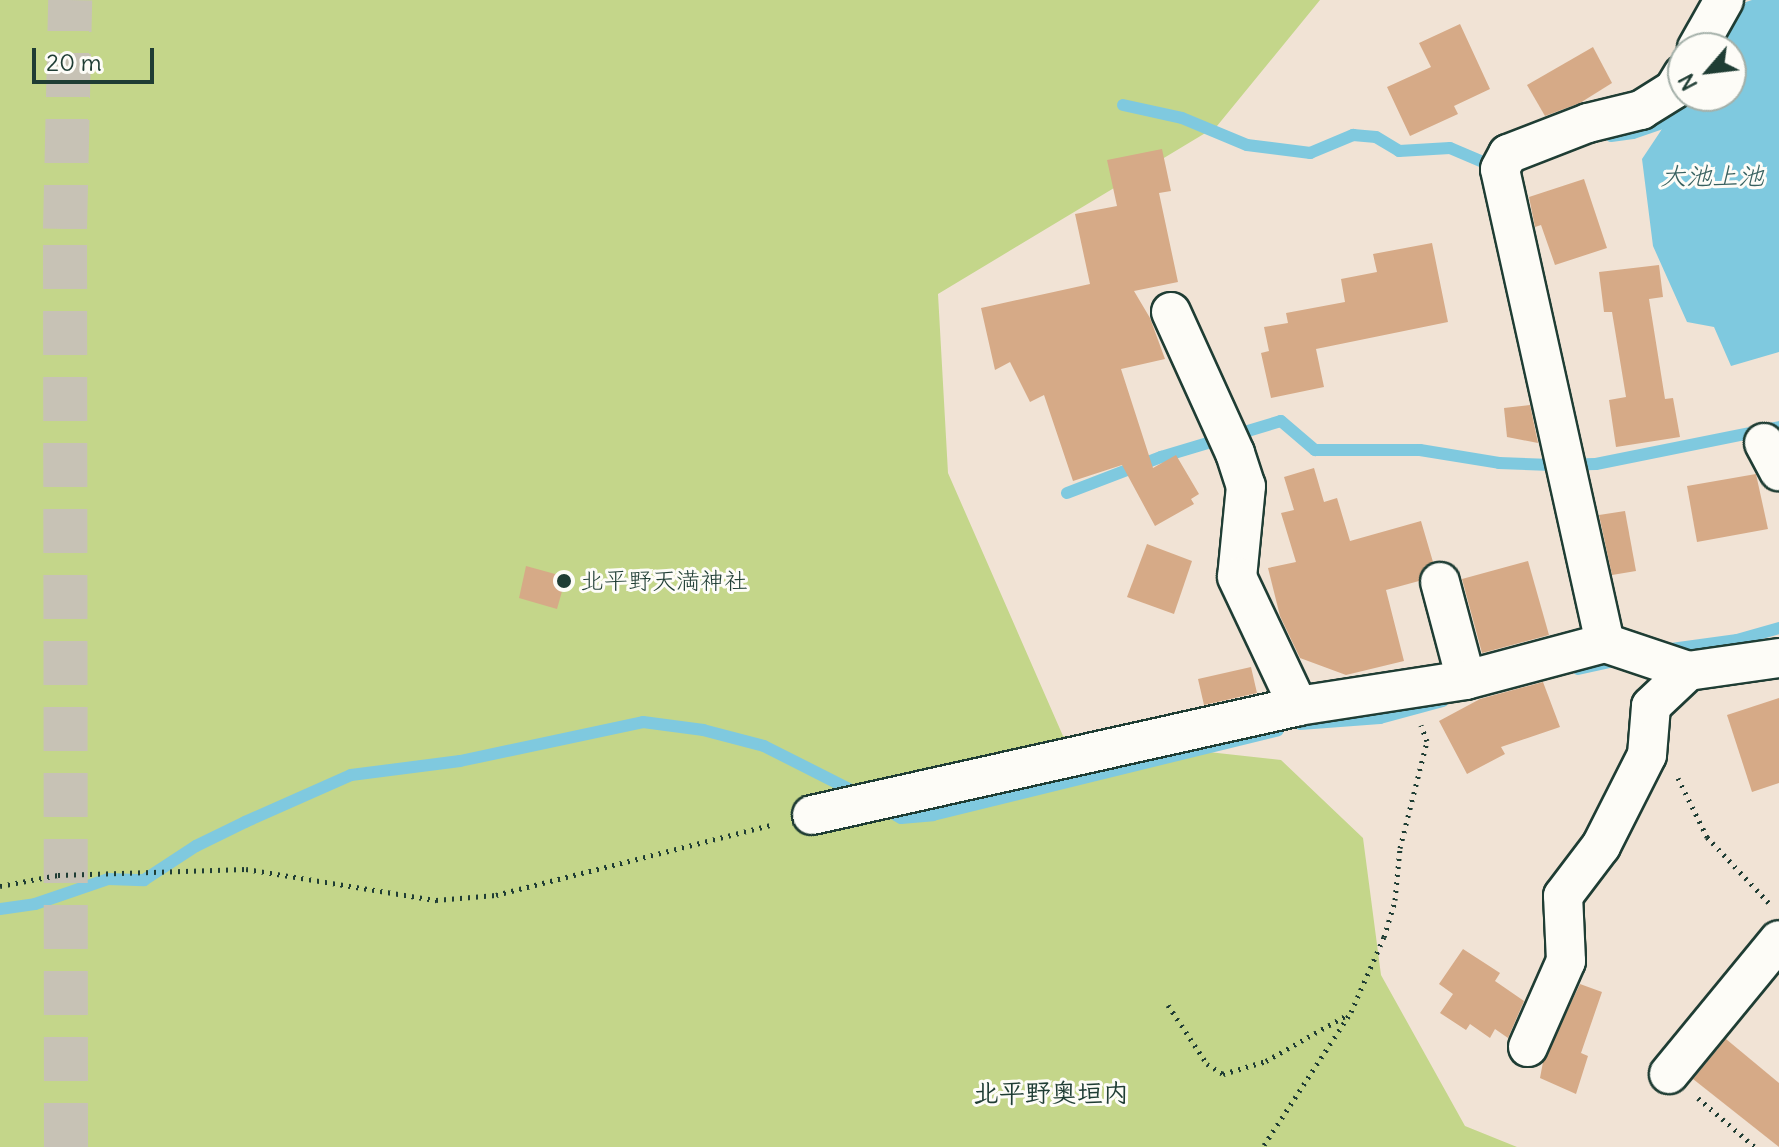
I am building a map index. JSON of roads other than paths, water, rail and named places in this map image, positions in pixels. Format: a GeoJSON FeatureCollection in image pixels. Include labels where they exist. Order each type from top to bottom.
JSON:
{"type":"FeatureCollection","features":[{"type":"Feature","properties":{"kind":"street"},"geometry":{"type":"LineString","coordinates":[[1706,32],[1724,0]]}},
{"type":"Feature","properties":{"kind":"street"},"geometry":{"type":"LineString","coordinates":[[1605,643],[1500,169],[1508,154],[1588,123],[1641,110],[1667,93]]}},
{"type":"Feature","properties":{"kind":"street"},"geometry":{"type":"LineString","coordinates":[[1171,312],[1235,453],[1246,486],[1237,577],[1298,706]]}},
{"type":"Feature","properties":{"kind":"street"},"geometry":{"type":"LineString","coordinates":[[1440,582],[1466,680]]}},
{"type":"Feature","properties":{"kind":"street"},"geometry":{"type":"LineString","coordinates":[[812,815],[1298,706],[1466,680],[1605,643],[1688,671],[1779,658]]}},
{"type":"Feature","properties":{"kind":"street"},"geometry":{"type":"LineString","coordinates":[[1528,1047],[1566,961],[1563,896],[1601,846],[1647,755],[1651,706],[1688,671]]}},
{"type":"Feature","properties":{"kind":"street"},"geometry":{"type":"LineString","coordinates":[[1669,1074],[1779,940]]}},
{"type":"Feature","properties":{"kind":"water","name":"大池上池"},"geometry":{"type":"Polygon","coordinates":[[[1779,0],[1779,352],[1731,366],[1714,327],[1687,322],[1653,246],[1642,159],[1673,112],[1747,112],[1747,32],[1726,32],[1746,2],[1779,0]]]}},
{"type":"Feature","properties":{"kind":"waterway"},"geometry":{"type":"LineString","coordinates":[[1123,105],[1182,118],[1247,145],[1310,153],[1353,135],[1376,137],[1399,151],[1450,148],[1486,163],[1497,163]]}},
{"type":"Feature","properties":{"kind":"waterway"},"geometry":{"type":"LineString","coordinates":[[1611,136],[1633,133],[1667,121]]}},
{"type":"Feature","properties":{"kind":"waterway"},"geometry":{"type":"LineString","coordinates":[[1067,493],[1161,457],[1281,421],[1315,450],[1420,450],[1499,463],[1551,465],[1596,464],[1779,427]]}},
{"type":"Feature","properties":{"kind":"waterway"},"geometry":{"type":"LineString","coordinates":[[1664,650],[1737,640],[1779,628]]}},
{"type":"Feature","properties":{"kind":"waterway"},"geometry":{"type":"LineString","coordinates":[[1578,669],[1619,660]]}},
{"type":"Feature","properties":{"kind":"waterway"},"geometry":{"type":"LineString","coordinates":[[1300,724],[1380,718],[1443,701]]}},
{"type":"Feature","properties":{"kind":"waterway"},"geometry":{"type":"LineString","coordinates":[[0,909],[35,904],[108,879],[144,880],[196,846],[351,775],[460,761],[643,722],[703,730],[764,746],[859,794]]}},
{"type":"Feature","properties":{"kind":"waterway"},"geometry":{"type":"LineString","coordinates":[[882,807],[901,818],[933,815],[1278,730]]}},
{"type":"Feature","properties":{"kind":"tunnel"},"geometry":{"type":"LineString","coordinates":[[66,1147],[65,229],[70,0]]}},
{"type":"Feature","properties":{"kind":"place","name":"北平野天満神社"},"geometry":{"type":"Point","coordinates":[564,581]}},
{"type":"Feature","properties":{"kind":"district","name":"北平野奥垣内"},"geometry":{"type":"Point","coordinates":[1051,1093]}}]}
